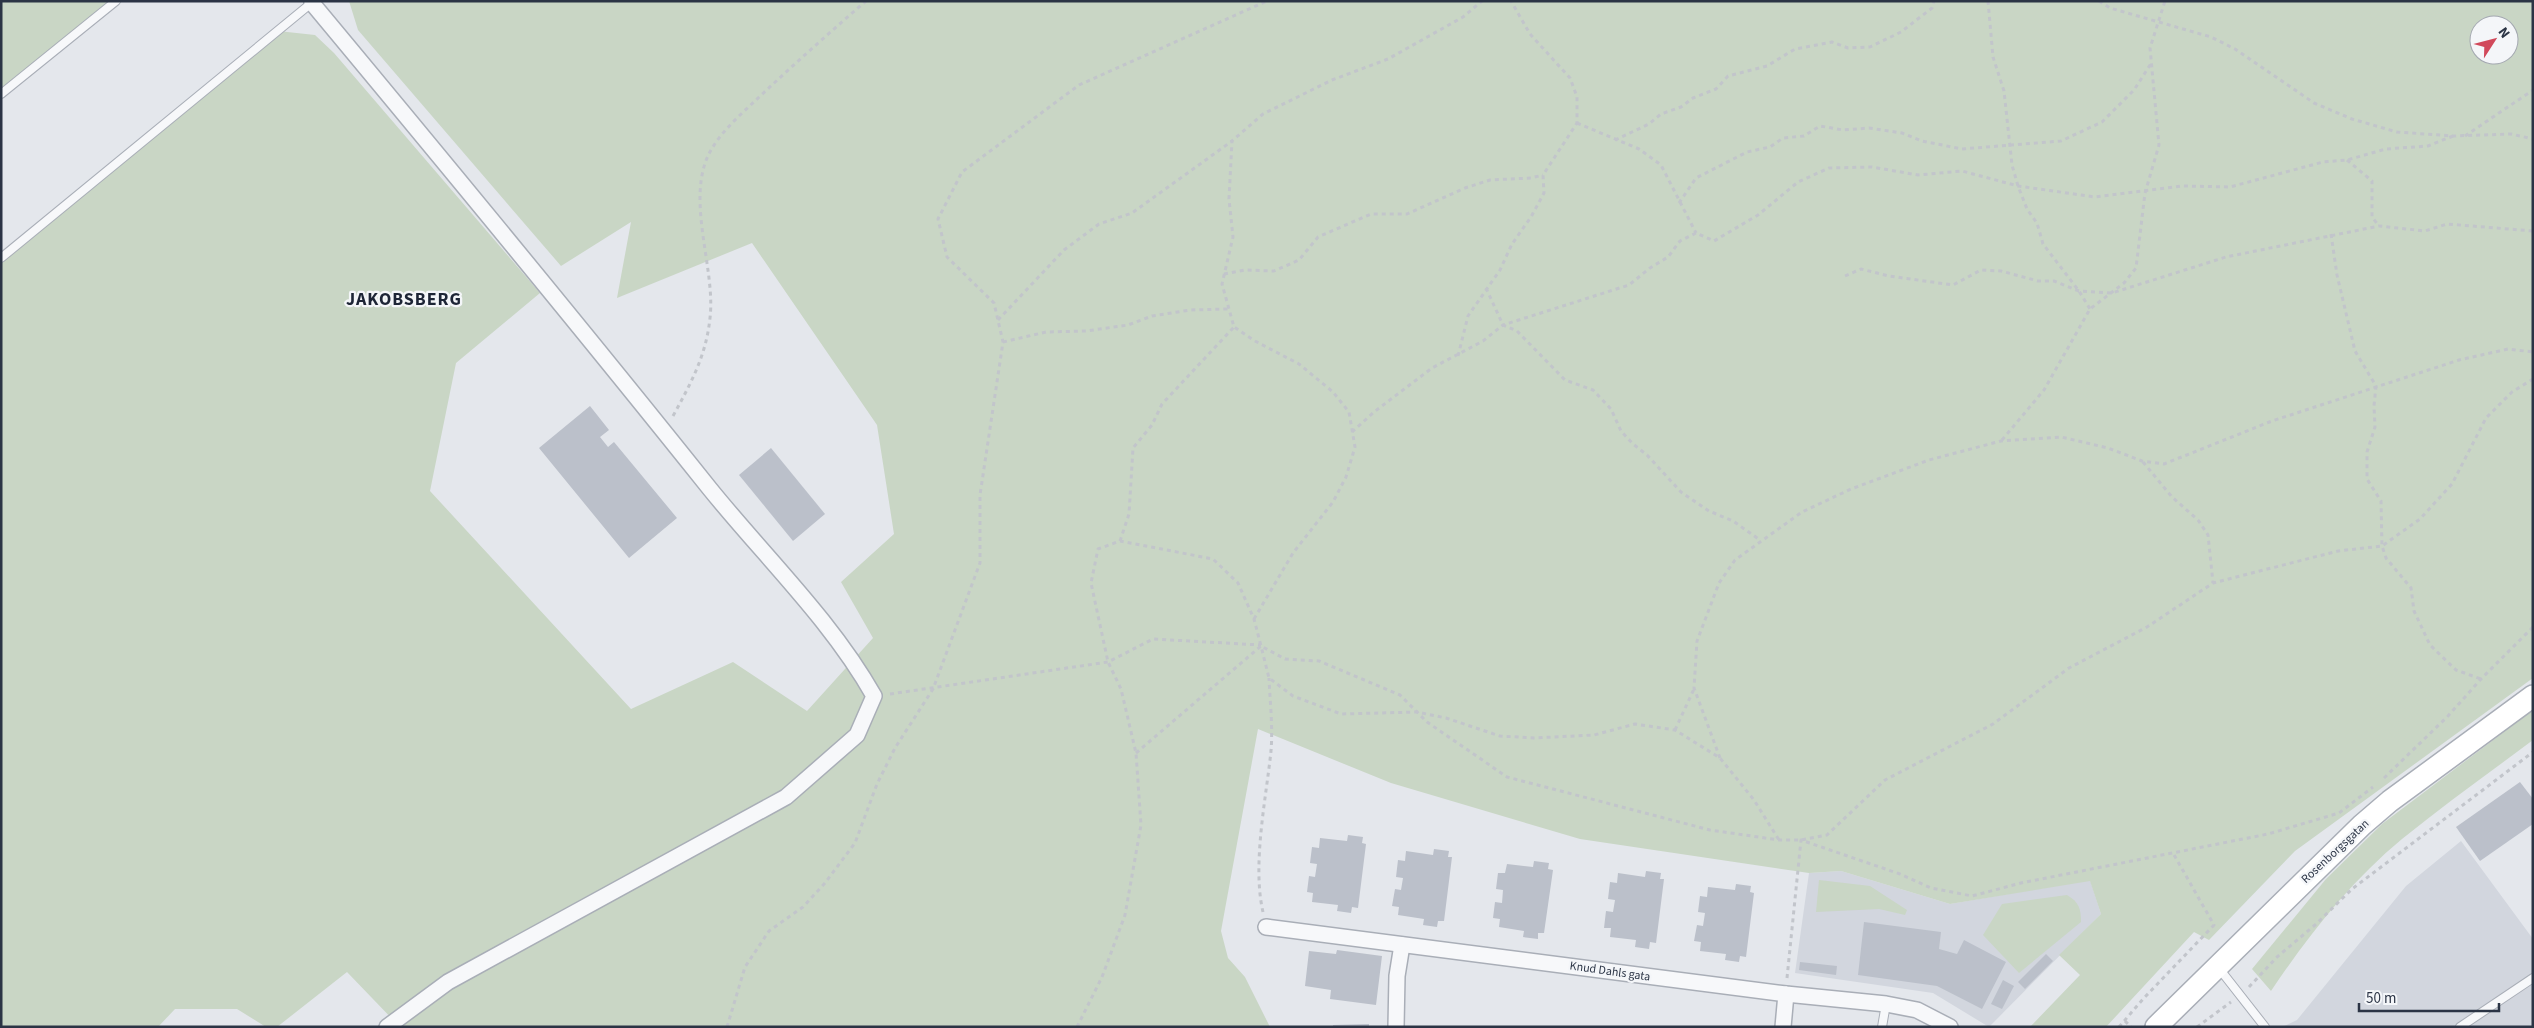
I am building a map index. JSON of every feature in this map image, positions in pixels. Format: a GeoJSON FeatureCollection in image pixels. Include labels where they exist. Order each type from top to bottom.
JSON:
{"type":"FeatureCollection","features":[{"type":"Feature","properties":{"kind":"street"},"geometry":{"type":"LineString","coordinates":[[313,2],[853,659],[874,696],[858,735],[786,797],[448,982],[387,1027]]}},
{"type":"Feature","properties":{"kind":"street","name":"Rosenborgsgatan"},"geometry":{"type":"LineString","coordinates":[[2156,1027],[2217,965],[2383,807],[2533,696]]}},
{"type":"Feature","properties":{"kind":"street","name":"Knud Dahls gata"},"geometry":{"type":"LineString","coordinates":[[1266,928],[1786,994],[1886,1004],[1917,1010],[1950,1027]]}},
{"type":"Feature","properties":{"kind":"street"},"geometry":{"type":"LineString","coordinates":[[1396,1027],[1397,976],[1402,945]]}},
{"type":"Feature","properties":{"kind":"street"},"geometry":{"type":"LineString","coordinates":[[1783,1027],[1786,994]]}},
{"type":"Feature","properties":{"kind":"lane"},"geometry":{"type":"LineString","coordinates":[[1,94],[116,1]]}},
{"type":"Feature","properties":{"kind":"lane"},"geometry":{"type":"LineString","coordinates":[[1,258],[313,2]]}},
{"type":"Feature","properties":{"kind":"lane"},"geometry":{"type":"LineString","coordinates":[[2217,965],[2242,994],[2265,1027]]}},
{"type":"Feature","properties":{"kind":"lane"},"geometry":{"type":"LineString","coordinates":[[2460,1027],[2533,978]]}},
{"type":"Feature","properties":{"kind":"lane"},"geometry":{"type":"LineString","coordinates":[[1882,1027],[1886,1004]]}},
{"type":"Feature","properties":{"kind":"path"},"geometry":{"type":"LineString","coordinates":[[665,432],[701,364],[710,318],[710,285],[703,239],[700,186],[710,151],[730,125],[866,1]]}},
{"type":"Feature","properties":{"kind":"path"},"geometry":{"type":"LineString","coordinates":[[726,1027],[745,967],[769,931],[803,907],[825,883],[855,843],[877,784],[895,748],[933,689],[980,563],[980,495],[1003,342],[994,303],[947,257],[938,219],[962,172],[1079,85],[1267,1]]}},
{"type":"Feature","properties":{"kind":"path"},"geometry":{"type":"LineString","coordinates":[[998,320],[1064,250],[1098,224],[1132,212],[1232,141],[1263,114],[1332,80],[1388,59],[1463,18],[1482,1]]}},
{"type":"Feature","properties":{"kind":"path"},"geometry":{"type":"LineString","coordinates":[[1458,356],[1468,316],[1500,270],[1512,244],[1531,216],[1544,192],[1543,175],[1577,123],[1577,97],[1570,78],[1530,34],[1511,1]]}},
{"type":"Feature","properties":{"kind":"path"},"geometry":{"type":"LineString","coordinates":[[1615,140],[1648,124],[1661,114],[1716,89],[1728,76],[1767,66],[1795,49],[1832,42],[1848,48],[1870,47],[1901,32],[1932,8],[1934,1]]}},
{"type":"Feature","properties":{"kind":"path"},"geometry":{"type":"LineString","coordinates":[[1988,1],[1993,57],[2004,91],[2010,146],[2018,186],[2026,209],[2037,223],[2043,244],[2079,291],[2090,309]]}},
{"type":"Feature","properties":{"kind":"path"},"geometry":{"type":"LineString","coordinates":[[2099,1],[2110,8],[2211,37],[2235,49],[2314,103],[2352,119],[2397,132],[2453,136],[2511,134],[2533,139]]}},
{"type":"Feature","properties":{"kind":"path"},"geometry":{"type":"LineString","coordinates":[[2001,441],[2044,390],[2090,309],[2124,283],[2136,268],[2145,192],[2159,145],[2150,48],[2165,1]]}},
{"type":"Feature","properties":{"kind":"path"},"geometry":{"type":"LineString","coordinates":[[1679,203],[1696,178],[1747,152],[1770,147],[1783,138],[1804,136],[1820,126],[1843,130],[1869,128],[1962,149],[2060,141],[2102,122],[2134,90],[2152,62]]}},
{"type":"Feature","properties":{"kind":"path"},"geometry":{"type":"LineString","coordinates":[[2466,136],[2533,90]]}},
{"type":"Feature","properties":{"kind":"path"},"geometry":{"type":"LineString","coordinates":[[1577,123],[1615,140],[1639,148],[1661,165],[1679,203],[1696,232],[1714,241],[1758,215],[1798,182],[1830,168],[1872,167],[1918,175],[1962,171],[2018,186],[2095,197],[2182,186],[2230,187],[2323,162],[2347,160],[2386,148],[2428,146],[2453,136]]}},
{"type":"Feature","properties":{"kind":"path"},"geometry":{"type":"LineString","coordinates":[[1232,141],[1229,199],[1233,237],[1222,284],[1234,327],[1255,342],[1298,364],[1333,392],[1349,412],[1355,447],[1346,477],[1333,502],[1293,553],[1254,619]]}},
{"type":"Feature","properties":{"kind":"path"},"geometry":{"type":"LineString","coordinates":[[2347,160],[2372,181],[2372,217],[2379,226]]}},
{"type":"Feature","properties":{"kind":"path"},"geometry":{"type":"LineString","coordinates":[[1224,274],[1245,270],[1274,270],[1298,260],[1318,237],[1371,214],[1407,214],[1465,188],[1490,180],[1531,178],[1543,175]]}},
{"type":"Feature","properties":{"kind":"path"},"geometry":{"type":"LineString","coordinates":[[1845,276],[1861,269],[1889,276],[1953,285],[1981,270],[2001,271],[2038,281],[2054,281],[2079,291],[2112,293],[2226,256],[2379,226],[2425,231],[2448,224],[2533,231]]}},
{"type":"Feature","properties":{"kind":"path"},"geometry":{"type":"LineString","coordinates":[[1352,432],[1374,412],[1432,368],[1458,356],[1483,341],[1503,325],[1630,285],[1650,268],[1668,257],[1680,241],[1696,232]]}},
{"type":"Feature","properties":{"kind":"path"},"geometry":{"type":"LineString","coordinates":[[2331,234],[2337,275],[2355,351],[2376,386],[2374,406],[2375,427],[2367,452],[2366,479],[2381,501],[2382,546],[2386,558],[2411,588],[2414,611],[2430,644],[2456,670],[2481,679]]}},
{"type":"Feature","properties":{"kind":"path"},"geometry":{"type":"LineString","coordinates":[[1486,288],[1503,325],[1517,331],[1565,380],[1593,390],[1611,409],[1622,431],[1633,444],[1647,455],[1681,492],[1709,511],[1734,521],[1760,540]]}},
{"type":"Feature","properties":{"kind":"path"},"geometry":{"type":"LineString","coordinates":[[1003,342],[1046,332],[1086,331],[1128,325],[1152,316],[1190,310],[1228,309]]}},
{"type":"Feature","properties":{"kind":"path"},"geometry":{"type":"LineString","coordinates":[[1120,541],[1128,514],[1133,448],[1152,425],[1162,404],[1234,327]]}},
{"type":"Feature","properties":{"kind":"path"},"geometry":{"type":"LineString","coordinates":[[1675,730],[1694,688],[1697,641],[1719,583],[1735,560],[1760,540],[1802,512],[1851,489],[1929,460],[2001,441],[2061,437],[2108,448],[2142,461],[2164,464],[2272,421],[2459,360],[2508,349],[2533,352]]}},
{"type":"Feature","properties":{"kind":"path"},"geometry":{"type":"LineString","coordinates":[[874,696],[933,689],[1108,662],[1153,639],[1261,646],[1285,659],[1319,661],[1364,678],[1400,695],[1427,722],[1507,778],[1710,830],[1779,840],[1801,840],[1827,835],[1885,780],[1993,724],[2068,668],[2147,627],[2213,583],[2338,551],[2382,546],[2420,518],[2452,484],[2486,418],[2512,392],[2533,379]]}},
{"type":"Feature","properties":{"kind":"path"},"geometry":{"type":"LineString","coordinates":[[2142,461],[2172,497],[2198,520],[2208,535],[2213,583]]}},
{"type":"Feature","properties":{"kind":"path"},"geometry":{"type":"LineString","coordinates":[[1077,1027],[1102,977],[1125,915],[1141,825],[1136,753],[1121,688],[1108,662],[1091,583],[1098,549],[1120,541],[1213,559],[1238,583],[1254,619],[1269,678],[1271,748],[1261,834],[1260,901],[1266,928]]}},
{"type":"Feature","properties":{"kind":"path"},"geometry":{"type":"LineString","coordinates":[[1801,840],[1900,874],[1931,888],[1972,896],[2021,883],[2268,834],[2339,813],[2394,771],[2533,627]]}},
{"type":"Feature","properties":{"kind":"path"},"geometry":{"type":"LineString","coordinates":[[1136,753],[1261,646]]}},
{"type":"Feature","properties":{"kind":"path"},"geometry":{"type":"LineString","coordinates":[[1269,678],[1293,696],[1341,714],[1417,712],[1446,718],[1500,736],[1594,735],[1635,724],[1675,730],[1720,758]]}},
{"type":"Feature","properties":{"kind":"path"},"geometry":{"type":"LineString","coordinates":[[1694,688],[1720,758],[1754,800],[1779,840]]}},
{"type":"Feature","properties":{"kind":"path"},"geometry":{"type":"LineString","coordinates":[[2197,1027],[2242,994],[2276,957],[2316,925],[2352,889],[2533,752]]}},
{"type":"Feature","properties":{"kind":"path"},"geometry":{"type":"LineString","coordinates":[[1786,994],[1801,840]]}},
{"type":"Feature","properties":{"kind":"path"},"geometry":{"type":"LineString","coordinates":[[2119,1027],[2143,998],[2214,925],[2173,853]]}},
{"type":"Feature","properties":{"kind":"path"},"geometry":{"type":"LineString","coordinates":[[2125,1021],[2131,1027]]}},
{"type":"Feature","properties":{"kind":"shaded area"},"geometry":{"type":"Polygon","coordinates":[[[2461,841],[2533,939],[2533,1027],[2282,1027],[2297,1020],[2406,886],[2461,841]]]}},
{"type":"Feature","properties":{"kind":"shaded area"},"geometry":{"type":"Polygon","coordinates":[[[1841,871],[1950,904],[2090,880],[2101,914],[1989,1027],[1933,993],[1795,973],[1809,873],[1841,871]]]}},
{"type":"Feature","properties":{"kind":"green space"},"geometry":{"type":"Polygon","coordinates":[[[1,1],[116,1],[1,94],[1,1]]]}},
{"type":"Feature","properties":{"kind":"green space"},"geometry":{"type":"Polygon","coordinates":[[[349,1],[2533,1],[2533,678],[2295,851],[2209,940],[2194,932],[2106,1027],[2030,1027],[2080,975],[2059,955],[2101,914],[2090,881],[1950,904],[1841,871],[1809,873],[1580,839],[1391,783],[1258,729],[1221,931],[1228,958],[1245,977],[1270,1027],[396,1027],[398,1025],[347,972],[277,1027],[266,1027],[237,1009],[175,1009],[158,1027],[1,1027],[1,258],[278,31],[315,35],[334,53],[540,293],[456,363],[430,491],[631,709],[733,662],[807,711],[873,638],[841,582],[894,534],[877,425],[752,243],[617,298],[631,222],[561,266],[358,30],[349,1]]]}},
{"type":"Feature","properties":{"kind":"green space"},"geometry":{"type":"Polygon","coordinates":[[[2533,710],[2533,740],[2402,839],[2365,873],[2347,891],[2315,930],[2271,991],[2252,969],[2326,879],[2382,824],[2533,710]]]}},
{"type":"Feature","properties":{"kind":"green space"},"geometry":{"type":"Polygon","coordinates":[[[1819,880],[1870,886],[1907,910],[1905,915],[1879,909],[1816,912],[1819,880]]]}},
{"type":"Feature","properties":{"kind":"green space"},"geometry":{"type":"Polygon","coordinates":[[[2067,895],[2078,906],[2081,922],[2019,973],[1983,935],[2002,904],[2067,895]]]}},
{"type":"Feature","properties":{"kind":"building"},"geometry":{"type":"Polygon","coordinates":[[[590,406],[609,430],[600,437],[608,447],[614,442],[677,518],[629,558],[539,448],[590,406]]]}},
{"type":"Feature","properties":{"kind":"building"},"geometry":{"type":"Polygon","coordinates":[[[771,448],[825,514],[793,541],[739,475],[771,448]]]}},
{"type":"Feature","properties":{"kind":"building"},"geometry":{"type":"Polygon","coordinates":[[[2520,782],[2533,799],[2533,824],[2480,861],[2456,827],[2520,782]]]}},
{"type":"Feature","properties":{"kind":"building"},"geometry":{"type":"Polygon","coordinates":[[[1348,835],[1363,837],[1362,843],[1366,844],[1358,908],[1352,907],[1351,913],[1337,911],[1338,905],[1312,902],[1313,893],[1307,892],[1309,876],[1315,877],[1317,864],[1310,863],[1312,847],[1319,848],[1320,838],[1347,841],[1348,835]]]}},
{"type":"Feature","properties":{"kind":"building"},"geometry":{"type":"Polygon","coordinates":[[[1434,849],[1449,851],[1448,857],[1452,857],[1444,921],[1438,921],[1437,927],[1423,925],[1424,919],[1398,915],[1399,907],[1392,906],[1395,889],[1401,890],[1403,878],[1396,877],[1398,860],[1405,861],[1406,851],[1433,855],[1434,849]]]}},
{"type":"Feature","properties":{"kind":"building"},"geometry":{"type":"Polygon","coordinates":[[[1534,861],[1549,863],[1548,869],[1553,870],[1544,933],[1538,933],[1538,939],[1523,937],[1524,931],[1499,927],[1500,919],[1493,918],[1495,902],[1502,903],[1503,890],[1496,889],[1498,873],[1505,873],[1507,864],[1533,867],[1534,861]]]}},
{"type":"Feature","properties":{"kind":"building"},"geometry":{"type":"Polygon","coordinates":[[[1646,871],[1661,873],[1660,879],[1664,879],[1656,943],[1650,942],[1649,949],[1635,947],[1636,940],[1610,937],[1611,928],[1604,928],[1606,911],[1613,912],[1615,900],[1608,899],[1610,882],[1617,883],[1618,873],[1645,877],[1646,871]]]}},
{"type":"Feature","properties":{"kind":"building"},"geometry":{"type":"Polygon","coordinates":[[[1736,884],[1751,886],[1750,892],[1754,893],[1746,957],[1740,956],[1739,962],[1725,960],[1726,954],[1700,951],[1701,942],[1694,941],[1697,925],[1703,926],[1705,913],[1698,912],[1700,896],[1707,897],[1708,887],[1735,890],[1736,884]]]}},
{"type":"Feature","properties":{"kind":"building"},"geometry":{"type":"Polygon","coordinates":[[[1864,922],[1941,932],[1939,949],[1957,954],[1964,940],[2006,962],[1982,1009],[1937,986],[1858,975],[1864,922]]]}},
{"type":"Feature","properties":{"kind":"building"},"geometry":{"type":"Polygon","coordinates":[[[1337,950],[1382,956],[1376,1005],[1330,999],[1331,990],[1305,986],[1309,951],[1336,954],[1337,950]]]}},
{"type":"Feature","properties":{"kind":"building"},"geometry":{"type":"Polygon","coordinates":[[[2046,954],[2053,961],[2025,989],[2018,982],[2046,954]]]}},
{"type":"Feature","properties":{"kind":"building"},"geometry":{"type":"Polygon","coordinates":[[[1800,962],[1837,966],[1836,975],[1799,970],[1800,962]]]}},
{"type":"Feature","properties":{"kind":"building"},"geometry":{"type":"Polygon","coordinates":[[[2003,980],[2014,986],[2002,1009],[1991,1004],[2003,980]]]}},
{"type":"Feature","properties":{"kind":"building"},"geometry":{"type":"Polygon","coordinates":[[[1369,1024],[1369,1027],[1333,1027],[1333,1025],[1369,1024]]]}},
{"type":"Feature","properties":{"kind":"district","name":"JAKOBSBERG"},"geometry":{"type":"Point","coordinates":[404,299]}}]}
